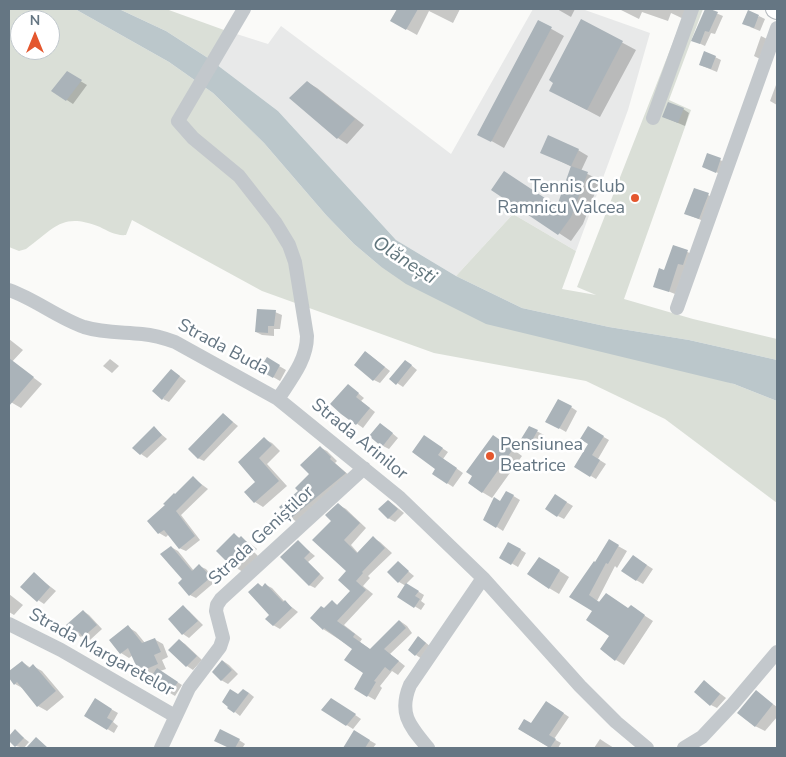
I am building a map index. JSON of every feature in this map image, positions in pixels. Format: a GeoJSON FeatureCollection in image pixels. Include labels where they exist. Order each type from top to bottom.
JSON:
{"type":"FeatureCollection","features":[{"type":"Feature","properties":{"kind":"street"},"geometry":{"type":"LineString","coordinates":[[244,9],[178,121],[193,138],[239,176],[275,222],[289,245],[295,262],[307,344],[303,359],[278,398]]}},
{"type":"Feature","properties":{"kind":"street"},"geometry":{"type":"LineString","coordinates":[[652,118],[692,9]]}},
{"type":"Feature","properties":{"kind":"street"},"geometry":{"type":"LineString","coordinates":[[677,308],[777,28]]}},
{"type":"Feature","properties":{"kind":"street","name":"Strada Buda"},"geometry":{"type":"LineString","coordinates":[[9,290],[21,294],[86,328],[108,332],[160,336],[175,342],[278,398]]}},
{"type":"Feature","properties":{"kind":"street","name":"Strada Arinilor"},"geometry":{"type":"LineString","coordinates":[[278,398],[400,498],[483,578],[580,686],[616,722],[647,748]]}},
{"type":"Feature","properties":{"kind":"street","name":"Strada Geniștilor"},"geometry":{"type":"LineString","coordinates":[[161,748],[189,688],[220,647],[224,638],[216,612],[217,605],[221,599],[364,468]]}},
{"type":"Feature","properties":{"kind":"street"},"geometry":{"type":"LineString","coordinates":[[428,748],[408,723],[405,711],[405,698],[410,685],[483,578]]}},
{"type":"Feature","properties":{"kind":"street","name":"Strada Margaretelor"},"geometry":{"type":"LineString","coordinates":[[9,624],[61,650],[175,716]]}},
{"type":"Feature","properties":{"kind":"street"},"geometry":{"type":"LineString","coordinates":[[684,748],[702,737],[777,652]]}},
{"type":"Feature","properties":{"kind":"shaded area"},"geometry":{"type":"Polygon","coordinates":[[[9,9],[75,9],[169,62],[213,93],[264,143],[326,215],[354,244],[380,266],[734,384],[777,401],[777,503],[665,419],[586,381],[434,353],[262,291],[132,220],[126,235],[115,234],[100,227],[77,221],[60,224],[26,249],[19,251],[9,247],[9,9]]]}},
{"type":"Feature","properties":{"kind":"shaded area"},"geometry":{"type":"Polygon","coordinates":[[[119,9],[166,9],[224,30],[208,58],[166,31],[119,9]]]}},
{"type":"Feature","properties":{"kind":"shaded area"},"geometry":{"type":"Polygon","coordinates":[[[533,9],[585,9],[650,33],[628,110],[576,251],[513,214],[456,276],[396,240],[278,111],[208,58],[224,30],[268,44],[281,26],[451,154],[533,9]]]}},
{"type":"Feature","properties":{"kind":"shaded area"},"geometry":{"type":"Polygon","coordinates":[[[686,9],[703,9],[669,100],[691,110],[624,299],[693,319],[777,339],[777,360],[689,340],[609,327],[522,308],[456,276],[513,214],[576,251],[562,289],[596,295],[577,287],[686,9]]]}},
{"type":"Feature","properties":{"kind":"water","name":"Olănești"},"geometry":{"type":"Polygon","coordinates":[[[75,9],[119,9],[166,31],[208,58],[278,111],[396,240],[456,276],[522,308],[609,327],[689,340],[777,360],[777,401],[734,384],[486,324],[406,284],[380,266],[354,244],[326,215],[264,143],[213,93],[169,62],[75,9]]]}},
{"type":"Feature","properties":{"kind":"building"},"geometry":{"type":"Polygon","coordinates":[[[397,9],[418,9],[406,30],[390,21],[397,9]]]}},
{"type":"Feature","properties":{"kind":"building"},"geometry":{"type":"Polygon","coordinates":[[[705,9],[718,12],[709,32],[705,31],[700,44],[691,41],[705,9]]]}},
{"type":"Feature","properties":{"kind":"building"},"geometry":{"type":"Polygon","coordinates":[[[748,10],[759,15],[754,28],[742,24],[748,10]]]}},
{"type":"Feature","properties":{"kind":"building"},"geometry":{"type":"Polygon","coordinates":[[[581,19],[623,41],[587,110],[549,91],[553,83],[549,80],[581,19]]]}},
{"type":"Feature","properties":{"kind":"building"},"geometry":{"type":"Polygon","coordinates":[[[538,20],[552,27],[491,142],[477,135],[538,20]]]}},
{"type":"Feature","properties":{"kind":"building"},"geometry":{"type":"Polygon","coordinates":[[[704,51],[716,56],[711,69],[699,65],[704,51]]]}},
{"type":"Feature","properties":{"kind":"building"},"geometry":{"type":"Polygon","coordinates":[[[67,71],[82,80],[66,101],[51,91],[67,71]]]}},
{"type":"Feature","properties":{"kind":"building"},"geometry":{"type":"Polygon","coordinates":[[[307,81],[355,119],[337,139],[289,98],[307,81]]]}},
{"type":"Feature","properties":{"kind":"building"},"geometry":{"type":"Polygon","coordinates":[[[668,102],[684,108],[678,123],[662,117],[668,102]]]}},
{"type":"Feature","properties":{"kind":"building"},"geometry":{"type":"Polygon","coordinates":[[[548,135],[579,149],[571,166],[540,153],[548,135]]]}},
{"type":"Feature","properties":{"kind":"building"},"geometry":{"type":"Polygon","coordinates":[[[707,153],[721,158],[716,173],[702,167],[707,153]]]}},
{"type":"Feature","properties":{"kind":"building"},"geometry":{"type":"Polygon","coordinates":[[[571,166],[588,172],[571,217],[558,235],[491,190],[504,171],[557,206],[571,166]]]}},
{"type":"Feature","properties":{"kind":"building"},"geometry":{"type":"Polygon","coordinates":[[[694,188],[709,193],[699,219],[684,214],[694,188]]]}},
{"type":"Feature","properties":{"kind":"building"},"geometry":{"type":"Polygon","coordinates":[[[673,245],[688,250],[683,265],[678,264],[669,292],[653,287],[659,268],[664,270],[673,245]]]}},
{"type":"Feature","properties":{"kind":"building"},"geometry":{"type":"Polygon","coordinates":[[[257,309],[276,310],[274,326],[268,326],[268,333],[255,332],[257,309]]]}},
{"type":"Feature","properties":{"kind":"building"},"geometry":{"type":"Polygon","coordinates":[[[365,351],[385,367],[373,381],[354,365],[365,351]]]}},
{"type":"Feature","properties":{"kind":"building"},"geometry":{"type":"Polygon","coordinates":[[[267,357],[280,365],[273,378],[259,370],[267,357]]]}},
{"type":"Feature","properties":{"kind":"building"},"geometry":{"type":"Polygon","coordinates":[[[9,358],[34,377],[9,406],[9,358]]]}},
{"type":"Feature","properties":{"kind":"building"},"geometry":{"type":"Polygon","coordinates":[[[405,360],[412,365],[396,385],[389,379],[405,360]]]}},
{"type":"Feature","properties":{"kind":"building"},"geometry":{"type":"Polygon","coordinates":[[[171,369],[180,376],[162,400],[152,391],[171,369]]]}},
{"type":"Feature","properties":{"kind":"building"},"geometry":{"type":"Polygon","coordinates":[[[348,384],[359,393],[356,397],[370,408],[356,425],[330,404],[348,384]]]}},
{"type":"Feature","properties":{"kind":"building"},"geometry":{"type":"Polygon","coordinates":[[[558,399],[572,406],[559,429],[545,422],[558,399]]]}},
{"type":"Feature","properties":{"kind":"building"},"geometry":{"type":"Polygon","coordinates":[[[223,413],[233,422],[198,459],[188,449],[223,413]]]}},
{"type":"Feature","properties":{"kind":"building"},"geometry":{"type":"Polygon","coordinates":[[[380,423],[393,433],[382,447],[369,436],[380,423]]]}},
{"type":"Feature","properties":{"kind":"building"},"geometry":{"type":"Polygon","coordinates":[[[154,426],[162,435],[140,455],[132,448],[154,426]]]}},
{"type":"Feature","properties":{"kind":"building"},"geometry":{"type":"Polygon","coordinates":[[[529,426],[538,430],[530,444],[521,439],[529,426]]]}},
{"type":"Feature","properties":{"kind":"building"},"geometry":{"type":"Polygon","coordinates":[[[588,426],[604,436],[592,455],[600,460],[590,477],[574,467],[588,444],[580,439],[588,426]]]}},
{"type":"Feature","properties":{"kind":"building"},"geometry":{"type":"Polygon","coordinates":[[[424,435],[443,448],[438,455],[457,468],[447,484],[432,474],[435,469],[412,452],[424,435]]]}},
{"type":"Feature","properties":{"kind":"building"},"geometry":{"type":"Polygon","coordinates":[[[493,435],[513,449],[482,493],[468,483],[472,476],[466,472],[493,435]]]}},
{"type":"Feature","properties":{"kind":"building"},"geometry":{"type":"Polygon","coordinates":[[[264,437],[272,445],[259,458],[279,481],[254,503],[244,492],[255,482],[238,462],[264,437]]]}},
{"type":"Feature","properties":{"kind":"building"},"geometry":{"type":"Polygon","coordinates":[[[320,446],[331,457],[330,459],[346,473],[290,519],[279,507],[298,491],[295,488],[309,474],[300,465],[320,446]]]}},
{"type":"Feature","properties":{"kind":"building"},"geometry":{"type":"Polygon","coordinates":[[[193,476],[202,485],[176,511],[195,536],[179,549],[164,530],[158,534],[147,521],[193,476]]]}},
{"type":"Feature","properties":{"kind":"building"},"geometry":{"type":"Polygon","coordinates":[[[506,491],[514,495],[496,528],[483,520],[494,497],[500,501],[506,491]]]}},
{"type":"Feature","properties":{"kind":"building"},"geometry":{"type":"Polygon","coordinates":[[[555,494],[567,502],[557,517],[545,509],[555,494]]]}},
{"type":"Feature","properties":{"kind":"building"},"geometry":{"type":"Polygon","coordinates":[[[388,500],[398,509],[388,519],[378,509],[388,500]]]}},
{"type":"Feature","properties":{"kind":"building"},"geometry":{"type":"Polygon","coordinates":[[[338,503],[360,523],[344,540],[357,553],[373,536],[385,548],[356,581],[366,590],[337,621],[355,634],[353,637],[370,649],[399,620],[406,628],[384,649],[399,661],[390,671],[385,667],[374,681],[376,682],[367,697],[354,689],[363,673],[344,660],[352,649],[324,628],[323,630],[310,618],[321,606],[324,608],[332,600],[337,605],[350,591],[338,580],[346,571],[312,540],[331,521],[325,515],[338,503]]]}},
{"type":"Feature","properties":{"kind":"building"},"geometry":{"type":"Polygon","coordinates":[[[234,533],[239,538],[241,536],[248,543],[245,546],[249,550],[232,567],[216,551],[234,533]]]}},
{"type":"Feature","properties":{"kind":"building"},"geometry":{"type":"Polygon","coordinates":[[[609,539],[619,545],[608,564],[606,563],[589,595],[599,602],[606,593],[628,608],[631,605],[645,615],[615,661],[600,649],[609,636],[586,620],[592,611],[569,597],[595,562],[609,539]]]}},
{"type":"Feature","properties":{"kind":"building"},"geometry":{"type":"Polygon","coordinates":[[[298,540],[310,552],[304,558],[320,574],[309,586],[280,557],[298,540]]]}},
{"type":"Feature","properties":{"kind":"building"},"geometry":{"type":"Polygon","coordinates":[[[508,542],[521,549],[511,565],[499,558],[508,542]]]}},
{"type":"Feature","properties":{"kind":"building"},"geometry":{"type":"Polygon","coordinates":[[[171,546],[192,571],[199,564],[211,577],[189,596],[178,583],[182,579],[160,554],[171,546]]]}},
{"type":"Feature","properties":{"kind":"building"},"geometry":{"type":"Polygon","coordinates":[[[633,555],[647,565],[636,581],[621,571],[633,555]]]}},
{"type":"Feature","properties":{"kind":"building"},"geometry":{"type":"Polygon","coordinates":[[[539,557],[560,570],[549,589],[527,574],[539,557]]]}},
{"type":"Feature","properties":{"kind":"building"},"geometry":{"type":"Polygon","coordinates":[[[398,561],[409,571],[398,583],[387,572],[398,561]]]}},
{"type":"Feature","properties":{"kind":"building"},"geometry":{"type":"Polygon","coordinates":[[[34,572],[50,587],[37,602],[20,587],[34,572]]]}},
{"type":"Feature","properties":{"kind":"building"},"geometry":{"type":"Polygon","coordinates":[[[258,583],[262,587],[265,583],[283,602],[285,600],[292,608],[273,626],[265,619],[269,615],[248,592],[258,583]]]}},
{"type":"Feature","properties":{"kind":"building"},"geometry":{"type":"Polygon","coordinates":[[[406,583],[419,591],[415,596],[420,599],[414,608],[397,597],[406,583]]]}},
{"type":"Feature","properties":{"kind":"building"},"geometry":{"type":"Polygon","coordinates":[[[183,605],[198,621],[182,635],[168,619],[183,605]]]}},
{"type":"Feature","properties":{"kind":"building"},"geometry":{"type":"Polygon","coordinates":[[[83,610],[97,625],[83,637],[78,631],[74,634],[66,625],[83,610]]]}},
{"type":"Feature","properties":{"kind":"building"},"geometry":{"type":"Polygon","coordinates":[[[128,625],[142,643],[155,638],[161,652],[154,655],[158,664],[139,672],[128,648],[120,654],[109,640],[128,625]]]}},
{"type":"Feature","properties":{"kind":"building"},"geometry":{"type":"Polygon","coordinates":[[[418,636],[426,643],[415,656],[408,650],[418,636]]]}},
{"type":"Feature","properties":{"kind":"building"},"geometry":{"type":"Polygon","coordinates":[[[179,639],[197,656],[186,667],[168,650],[179,639]]]}},
{"type":"Feature","properties":{"kind":"building"},"geometry":{"type":"Polygon","coordinates":[[[222,660],[232,670],[221,681],[212,672],[222,660]]]}},
{"type":"Feature","properties":{"kind":"building"},"geometry":{"type":"Polygon","coordinates":[[[22,661],[29,668],[33,664],[56,691],[37,707],[17,682],[14,685],[9,678],[9,671],[22,661]]]}},
{"type":"Feature","properties":{"kind":"building"},"geometry":{"type":"Polygon","coordinates":[[[157,668],[178,682],[169,694],[148,681],[157,668]]]}},
{"type":"Feature","properties":{"kind":"building"},"geometry":{"type":"Polygon","coordinates":[[[704,680],[720,694],[710,706],[694,692],[704,680]]]}},
{"type":"Feature","properties":{"kind":"building"},"geometry":{"type":"Polygon","coordinates":[[[230,689],[238,694],[243,689],[249,693],[234,713],[222,702],[230,689]]]}},
{"type":"Feature","properties":{"kind":"building"},"geometry":{"type":"Polygon","coordinates":[[[756,690],[773,704],[755,727],[737,713],[756,690]]]}},
{"type":"Feature","properties":{"kind":"building"},"geometry":{"type":"Polygon","coordinates":[[[95,698],[112,709],[107,718],[113,721],[107,730],[84,716],[95,698]]]}},
{"type":"Feature","properties":{"kind":"building"},"geometry":{"type":"Polygon","coordinates":[[[331,698],[356,714],[346,726],[321,710],[331,698]]]}},
{"type":"Feature","properties":{"kind":"building"},"geometry":{"type":"Polygon","coordinates":[[[546,701],[564,713],[549,735],[556,739],[550,748],[518,729],[524,719],[531,723],[546,701]]]}},
{"type":"Feature","properties":{"kind":"building"},"geometry":{"type":"Polygon","coordinates":[[[15,729],[24,738],[15,747],[9,741],[9,736],[15,729]]]}},
{"type":"Feature","properties":{"kind":"building"},"geometry":{"type":"Polygon","coordinates":[[[220,729],[240,739],[235,748],[229,748],[214,741],[220,729]]]}},
{"type":"Feature","properties":{"kind":"building"},"geometry":{"type":"Polygon","coordinates":[[[354,730],[370,740],[365,748],[343,748],[354,730]]]}},
{"type":"Feature","properties":{"kind":"building"},"geometry":{"type":"Polygon","coordinates":[[[36,737],[48,748],[26,748],[36,737]]]}},
{"type":"Feature","properties":{"kind":"place","name":"Tennis Club Ramnicu Valcea"},"geometry":{"type":"Point","coordinates":[635,198]}},
{"type":"Feature","properties":{"kind":"place","name":"Pensiunea Beatrice"},"geometry":{"type":"Point","coordinates":[490,456]}}]}
